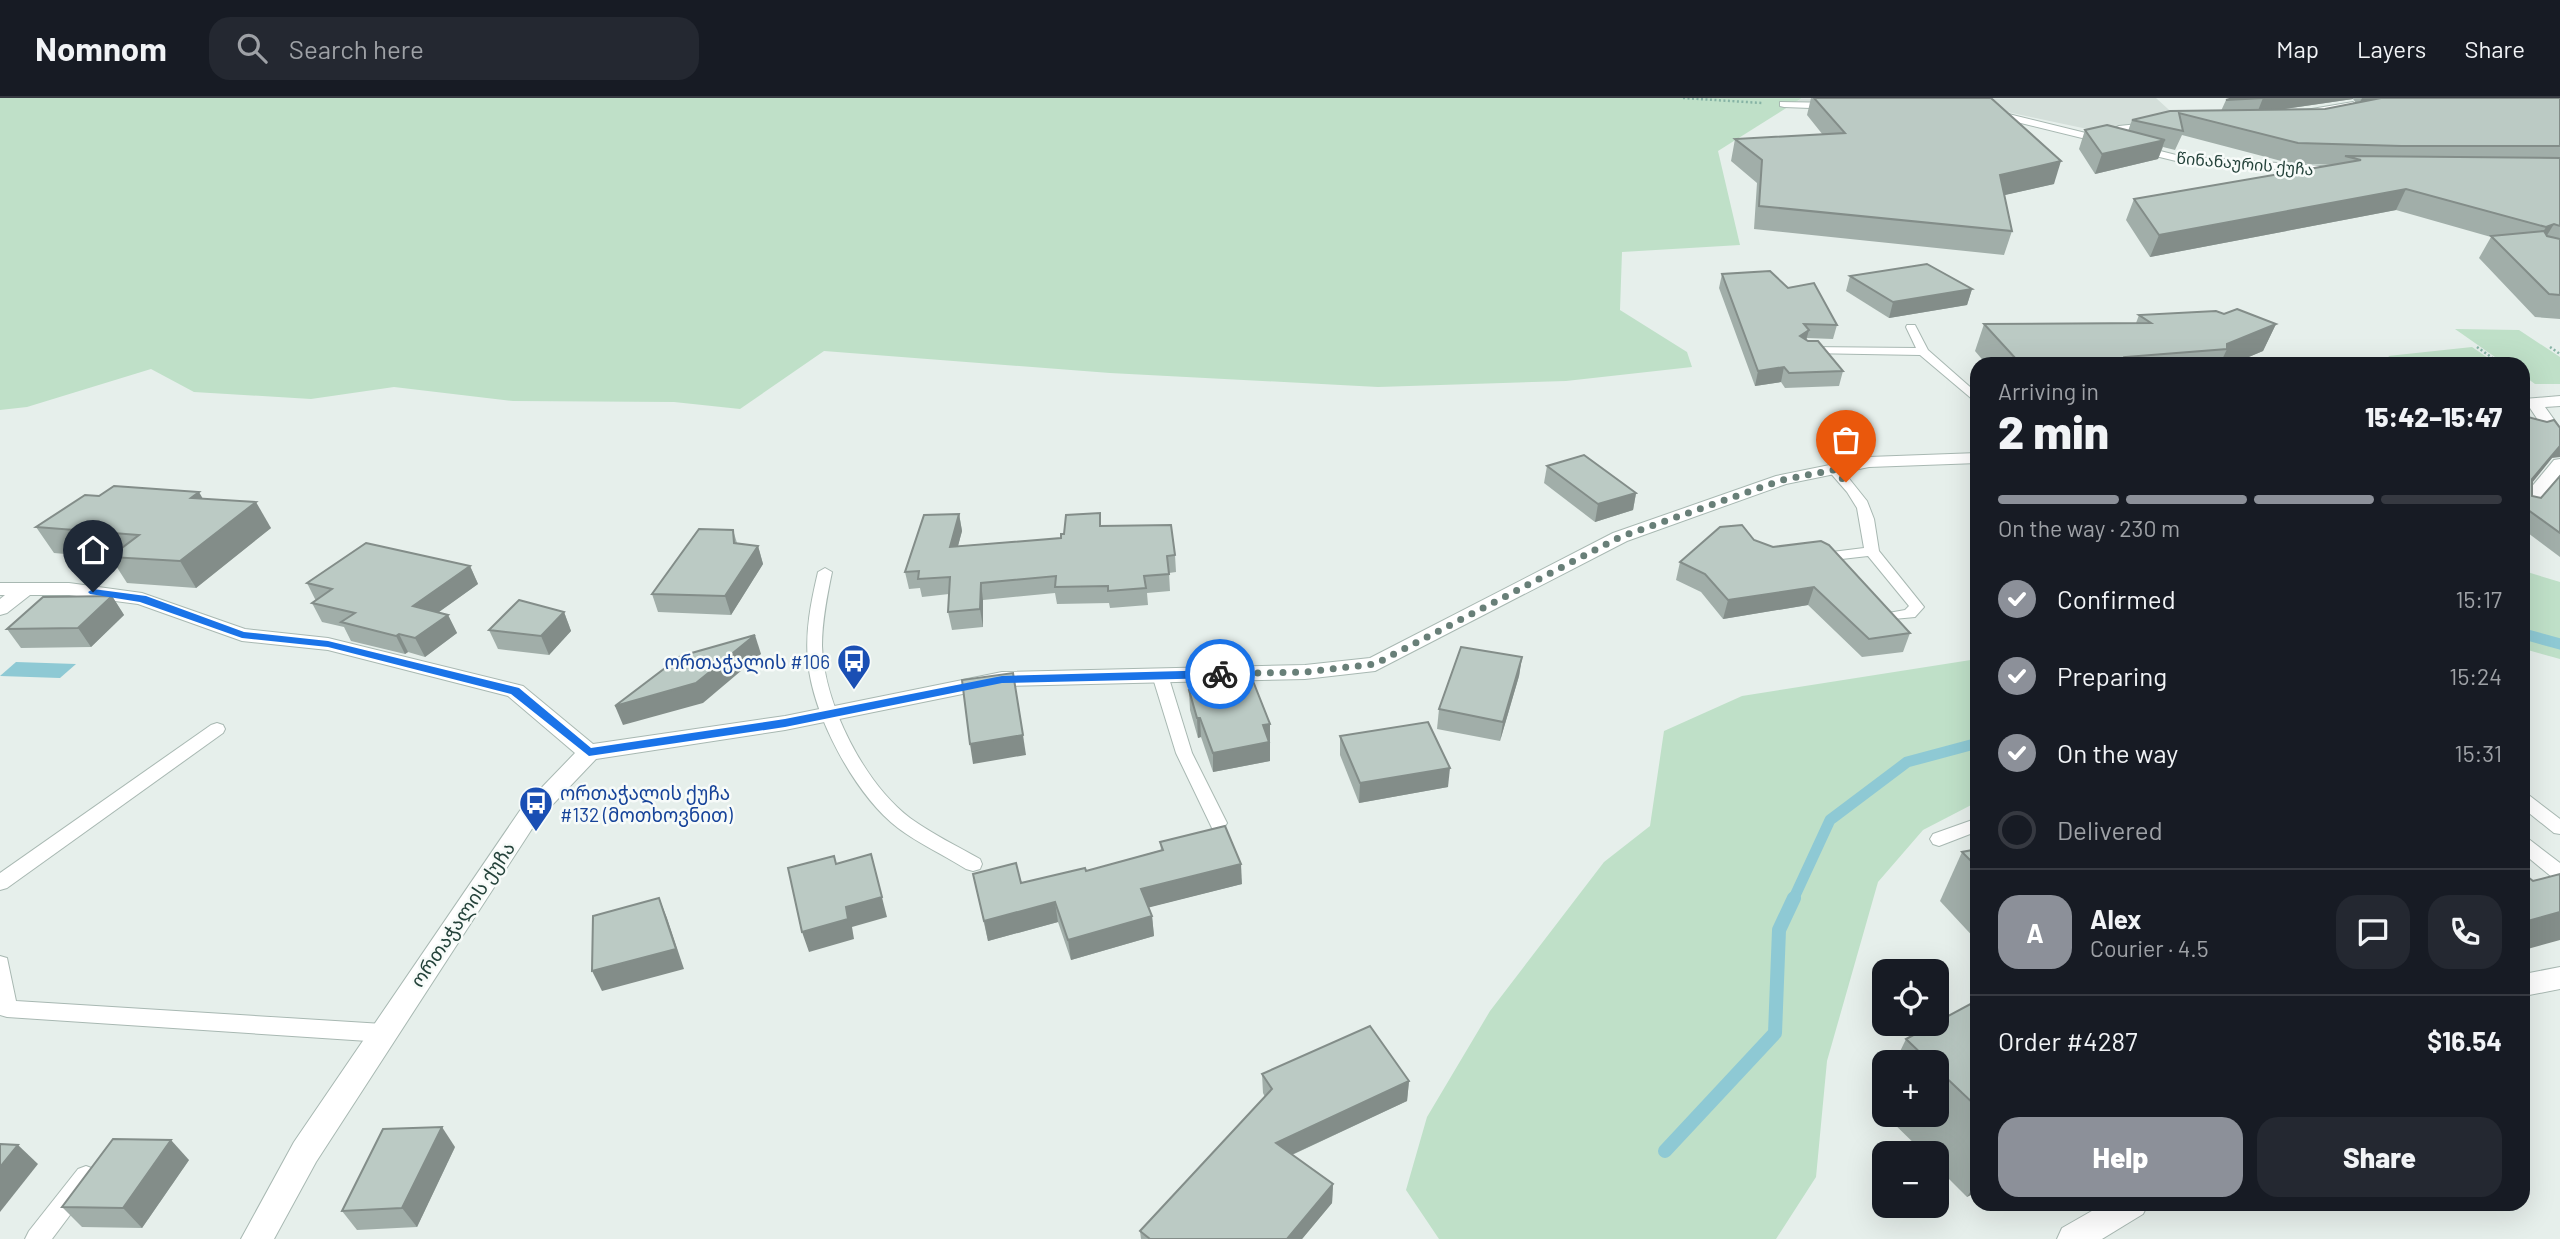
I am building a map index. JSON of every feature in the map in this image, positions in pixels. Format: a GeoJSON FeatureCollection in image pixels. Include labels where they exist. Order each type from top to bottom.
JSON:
{"type":"FeatureCollection","features":[{"type":"Feature","properties":{"kind":"street"},"geometry":{"type":"LineString","coordinates":[[1784,104],[1848,106]]}},
{"type":"Feature","properties":{"kind":"street","name":"წინანაურის ქუჩა"},"geometry":{"type":"LineString","coordinates":[[1972,108],[2180,159],[2347,170]]}},
{"type":"Feature","properties":{"kind":"street"},"geometry":{"type":"LineString","coordinates":[[2303,117],[2330,119],[2366,112]]}},
{"type":"Feature","properties":{"kind":"street"},"geometry":{"type":"LineString","coordinates":[[2100,139],[2119,129],[2170,125]]}},
{"type":"Feature","properties":{"kind":"street"},"geometry":{"type":"LineString","coordinates":[[2530,403],[2560,401]]}},
{"type":"Feature","properties":{"kind":"street"},"geometry":{"type":"LineString","coordinates":[[2530,404],[2560,440]]}},
{"type":"Feature","properties":{"kind":"street"},"geometry":{"type":"LineString","coordinates":[[0,589],[69,589],[142,599],[242,635],[328,644],[515,691],[589,752],[828,714],[1002,679],[1305,672],[1375,664],[1620,537],[1782,480],[1869,462],[1970,458]]}},
{"type":"Feature","properties":{"kind":"street"},"geometry":{"type":"LineString","coordinates":[[2530,500],[2560,464]]}},
{"type":"Feature","properties":{"kind":"street"},"geometry":{"type":"LineString","coordinates":[[0,609],[25,589]]}},
{"type":"Feature","properties":{"kind":"street","name":"ორთაჭალის ქუჩა"},"geometry":{"type":"LineString","coordinates":[[257,1239],[305,1152],[529,815],[589,752]]}},
{"type":"Feature","properties":{"kind":"street"},"geometry":{"type":"LineString","coordinates":[[2530,984],[2560,978]]}},
{"type":"Feature","properties":{"kind":"street"},"geometry":{"type":"LineString","coordinates":[[2073,1239],[2120,1211]]}},
{"type":"Feature","properties":{"kind":"lane"},"geometry":{"type":"LineString","coordinates":[[2293,112],[2303,117],[2353,104]]}},
{"type":"Feature","properties":{"kind":"lane"},"geometry":{"type":"LineString","coordinates":[[1911,327],[1923,352],[1970,394]]}},
{"type":"Feature","properties":{"kind":"lane"},"geometry":{"type":"LineString","coordinates":[[1805,350],[1923,352]]}},
{"type":"Feature","properties":{"kind":"lane"},"geometry":{"type":"LineString","coordinates":[[1833,470],[1846,482],[1866,514],[1872,551],[1917,607],[1910,614],[1888,617]]}},
{"type":"Feature","properties":{"kind":"lane"},"geometry":{"type":"LineString","coordinates":[[1824,557],[1872,551]]}},
{"type":"Feature","properties":{"kind":"lane"},"geometry":{"type":"LineString","coordinates":[[825,572],[816,608],[814,644],[817,681],[828,714],[863,781],[903,822],[973,864]]}},
{"type":"Feature","properties":{"kind":"lane"},"geometry":{"type":"LineString","coordinates":[[1160,676],[1184,753],[1218,823]]}},
{"type":"Feature","properties":{"kind":"lane"},"geometry":{"type":"LineString","coordinates":[[0,883],[217,729]]}},
{"type":"Feature","properties":{"kind":"lane"},"geometry":{"type":"LineString","coordinates":[[2530,805],[2560,828]]}},
{"type":"Feature","properties":{"kind":"lane"},"geometry":{"type":"LineString","coordinates":[[1940,839],[1970,827]]}},
{"type":"Feature","properties":{"kind":"lane"},"geometry":{"type":"LineString","coordinates":[[2530,850],[2560,873]]}},
{"type":"Feature","properties":{"kind":"lane"},"geometry":{"type":"LineString","coordinates":[[0,964],[3,1009],[383,1033]]}},
{"type":"Feature","properties":{"kind":"lane"},"geometry":{"type":"LineString","coordinates":[[37,1239],[86,1176]]}},
{"type":"Feature","properties":{"kind":"path"},"geometry":{"type":"LineString","coordinates":[[1683,98],[1784,104]]}},
{"type":"Feature","properties":{"kind":"path"},"geometry":{"type":"LineString","coordinates":[[2477,347],[2491,357]]}},
{"type":"Feature","properties":{"kind":"path"},"geometry":{"type":"LineString","coordinates":[[2550,347],[2560,354]]}},
{"type":"Feature","properties":{"kind":"shaded area"},"geometry":{"type":"Polygon","coordinates":[[[1802,98],[2156,98],[2179,119],[2092,130],[1970,104],[1796,102],[1802,98]]]}},
{"type":"Feature","properties":{"kind":"green space"},"geometry":{"type":"Polygon","coordinates":[[[0,98],[1802,98],[1718,151],[1740,245],[1622,252],[1620,310],[1687,352],[1692,367],[1566,381],[1378,387],[1110,373],[824,351],[740,409],[674,402],[513,401],[394,387],[311,399],[194,392],[151,369],[27,407],[0,410],[0,98]]]}},
{"type":"Feature","properties":{"kind":"green space"},"geometry":{"type":"Polygon","coordinates":[[[2455,329],[2519,330],[2560,357],[2560,384],[2535,384],[2530,380],[2530,357],[2495,357],[2455,329]]]}},
{"type":"Feature","properties":{"kind":"green space"},"geometry":{"type":"Polygon","coordinates":[[[2472,347],[2487,357],[2390,357],[2472,347]]]}},
{"type":"Feature","properties":{"kind":"green space"},"geometry":{"type":"Polygon","coordinates":[[[2530,573],[2560,582],[2560,659],[2530,651],[2530,573]]]}},
{"type":"Feature","properties":{"kind":"green space"},"geometry":{"type":"Polygon","coordinates":[[[1970,660],[1970,806],[1923,830],[1878,882],[1827,1061],[1816,1177],[1776,1239],[1439,1239],[1406,1190],[1427,1117],[1490,1011],[1604,862],[1650,826],[1664,731],[1742,696],[1970,660]]]}},
{"type":"Feature","properties":{"kind":"water"},"geometry":{"type":"Polygon","coordinates":[[[16,662],[76,664],[60,678],[0,676],[16,662]]]}},
{"type":"Feature","properties":{"kind":"building"},"geometry":{"type":"Polygon","coordinates":[[[1814,98],[1991,98],[2061,161],[2000,175],[2012,231],[1759,206],[1762,160],[1735,139],[1845,133],[1814,98]]]}},
{"type":"Feature","properties":{"kind":"building"},"geometry":{"type":"Polygon","coordinates":[[[2233,98],[2264,98],[2226,100],[2233,98]]]}},
{"type":"Feature","properties":{"kind":"building"},"geometry":{"type":"Polygon","coordinates":[[[2381,98],[2560,98],[2560,146],[2298,143],[2179,113],[2183,131],[2132,120],[2170,111],[2325,109],[2381,98]]]}},
{"type":"Feature","properties":{"kind":"building"},"geometry":{"type":"Polygon","coordinates":[[[2107,125],[2165,140],[2102,154],[2085,130],[2107,125]]]}},
{"type":"Feature","properties":{"kind":"building"},"geometry":{"type":"Polygon","coordinates":[[[2345,156],[2560,158],[2560,226],[2554,224],[2546,227],[2406,189],[2159,235],[2134,199],[2361,160],[2345,156]]]}},
{"type":"Feature","properties":{"kind":"building"},"geometry":{"type":"Polygon","coordinates":[[[2544,231],[2547,236],[2560,239],[2560,295],[2549,294],[2491,236],[2544,231]]]}},
{"type":"Feature","properties":{"kind":"building"},"geometry":{"type":"Polygon","coordinates":[[[1927,264],[1972,289],[1893,302],[1850,276],[1927,264]]]}},
{"type":"Feature","properties":{"kind":"building"},"geometry":{"type":"Polygon","coordinates":[[[1770,271],[1788,288],[1814,283],[1837,325],[1804,324],[1809,330],[1800,336],[1808,341],[1818,341],[1843,371],[1789,373],[1784,367],[1758,371],[1722,274],[1770,271]]]}},
{"type":"Feature","properties":{"kind":"building"},"geometry":{"type":"Polygon","coordinates":[[[2237,309],[2276,324],[2227,344],[2227,349],[2125,357],[2014,357],[1984,324],[2151,323],[2139,315],[2216,311],[2224,314],[2237,309]]]}},
{"type":"Feature","properties":{"kind":"building"},"geometry":{"type":"Polygon","coordinates":[[[2530,418],[2547,422],[2554,420],[2560,428],[2560,446],[2532,479],[2532,496],[2541,498],[2560,476],[2560,533],[2530,511],[2530,418]]]}},
{"type":"Feature","properties":{"kind":"building"},"geometry":{"type":"Polygon","coordinates":[[[1584,455],[1636,493],[1598,504],[1547,466],[1584,455]]]}},
{"type":"Feature","properties":{"kind":"building"},"geometry":{"type":"Polygon","coordinates":[[[114,486],[199,492],[191,498],[256,502],[180,561],[110,557],[139,535],[36,527],[85,495],[99,496],[114,486]]]}},
{"type":"Feature","properties":{"kind":"building"},"geometry":{"type":"Polygon","coordinates":[[[1100,513],[1100,526],[1171,525],[1175,555],[1167,556],[1169,574],[1144,576],[1146,588],[1108,591],[1108,586],[1055,587],[1056,576],[981,583],[980,609],[948,612],[950,577],[918,579],[919,571],[905,572],[924,515],[959,514],[950,547],[1061,538],[1066,515],[1100,513]]]}},
{"type":"Feature","properties":{"kind":"building"},"geometry":{"type":"Polygon","coordinates":[[[1742,525],[1754,540],[1773,547],[1821,541],[1829,545],[1910,633],[1869,639],[1814,587],[1728,600],[1705,574],[1680,562],[1720,527],[1742,525]]]}},
{"type":"Feature","properties":{"kind":"building"},"geometry":{"type":"Polygon","coordinates":[[[699,529],[733,530],[734,543],[758,546],[725,596],[652,594],[699,529]]]}},
{"type":"Feature","properties":{"kind":"building"},"geometry":{"type":"Polygon","coordinates":[[[366,543],[470,566],[413,606],[448,615],[415,638],[341,622],[355,613],[312,603],[332,589],[307,583],[366,543]]]}},
{"type":"Feature","properties":{"kind":"building"},"geometry":{"type":"Polygon","coordinates":[[[112,596],[78,628],[7,629],[43,597],[112,596]]]}},
{"type":"Feature","properties":{"kind":"building"},"geometry":{"type":"Polygon","coordinates":[[[519,600],[564,612],[541,636],[489,630],[519,600]]]}},
{"type":"Feature","properties":{"kind":"building"},"geometry":{"type":"Polygon","coordinates":[[[755,635],[696,683],[615,706],[681,656],[755,635]]]}},
{"type":"Feature","properties":{"kind":"building"},"geometry":{"type":"Polygon","coordinates":[[[1461,647],[1522,657],[1503,722],[1439,709],[1461,647]]]}},
{"type":"Feature","properties":{"kind":"building"},"geometry":{"type":"Polygon","coordinates":[[[1013,673],[1023,735],[970,744],[962,680],[1013,673]]]}},
{"type":"Feature","properties":{"kind":"building"},"geometry":{"type":"Polygon","coordinates":[[[1253,681],[1270,724],[1263,725],[1269,742],[1213,753],[1200,718],[1197,718],[1189,690],[1253,681]]]}},
{"type":"Feature","properties":{"kind":"building"},"geometry":{"type":"Polygon","coordinates":[[[1428,722],[1450,768],[1360,783],[1340,736],[1428,722]]]}},
{"type":"Feature","properties":{"kind":"building"},"geometry":{"type":"Polygon","coordinates":[[[1225,826],[1241,864],[1141,889],[1152,916],[1068,940],[1055,902],[984,921],[973,874],[1016,863],[1021,883],[1085,868],[1086,871],[1163,850],[1160,842],[1225,826]]]}},
{"type":"Feature","properties":{"kind":"building"},"geometry":{"type":"Polygon","coordinates":[[[1970,850],[1970,860],[1962,852],[1970,850]]]}},
{"type":"Feature","properties":{"kind":"building"},"geometry":{"type":"Polygon","coordinates":[[[871,854],[882,897],[846,907],[848,919],[802,932],[788,868],[834,856],[836,864],[871,854]]]}},
{"type":"Feature","properties":{"kind":"building"},"geometry":{"type":"Polygon","coordinates":[[[2560,874],[2560,912],[2530,920],[2530,879],[2533,881],[2560,874]]]}},
{"type":"Feature","properties":{"kind":"building"},"geometry":{"type":"Polygon","coordinates":[[[659,898],[676,949],[592,971],[593,916],[659,898]]]}},
{"type":"Feature","properties":{"kind":"building"},"geometry":{"type":"Polygon","coordinates":[[[1970,1004],[1970,1100],[1949,1080],[1949,1050],[1917,1050],[1906,1039],[1912,1036],[1949,1036],[1949,1016],[1970,1004]]]}},
{"type":"Feature","properties":{"kind":"building"},"geometry":{"type":"Polygon","coordinates":[[[1370,1026],[1409,1081],[1276,1143],[1333,1184],[1287,1239],[1150,1239],[1140,1231],[1272,1089],[1262,1074],[1370,1026]]]}},
{"type":"Feature","properties":{"kind":"building"},"geometry":{"type":"Polygon","coordinates":[[[442,1127],[402,1208],[342,1211],[383,1129],[442,1127]]]}},
{"type":"Feature","properties":{"kind":"building"},"geometry":{"type":"Polygon","coordinates":[[[113,1139],[171,1140],[123,1208],[62,1207],[113,1139]]]}},
{"type":"Feature","properties":{"kind":"building"},"geometry":{"type":"Polygon","coordinates":[[[0,1144],[18,1145],[0,1167],[0,1144]]]}},
{"type":"Feature","properties":{"kind":"waterway"},"geometry":{"type":"LineString","coordinates":[[2530,636],[2560,644]]}},
{"type":"Feature","properties":{"kind":"waterway"},"geometry":{"type":"LineString","coordinates":[[1793,900],[1830,820],[1907,762],[1970,745]]}},
{"type":"Feature","properties":{"kind":"waterway"},"geometry":{"type":"LineString","coordinates":[[1665,1151],[1775,1033],[1779,930],[1794,898]]}},
{"type":"Feature","properties":{"kind":"way so far"},"geometry":{"type":"LineString","coordinates":[[1220,674],[1305,672],[1375,664],[1620,537],[1782,480],[1833,470],[1846,482]]}},
{"type":"Feature","properties":{"kind":"place","name":"ორთაჭალის #106"},"geometry":{"type":"Point","coordinates":[854,691]}},
{"type":"Feature","properties":{"kind":"place","name":"ორთაჭალის ქუჩა #132 (მოთხოვნით)"},"geometry":{"type":"Point","coordinates":[536,833]}},
{"type":"Feature","properties":{"kind":"route"},"geometry":{"type":"LineString","coordinates":[[93,592],[142,599],[242,635],[328,644],[515,691],[589,752],[785,723],[1002,679],[1220,674]]}}]}
